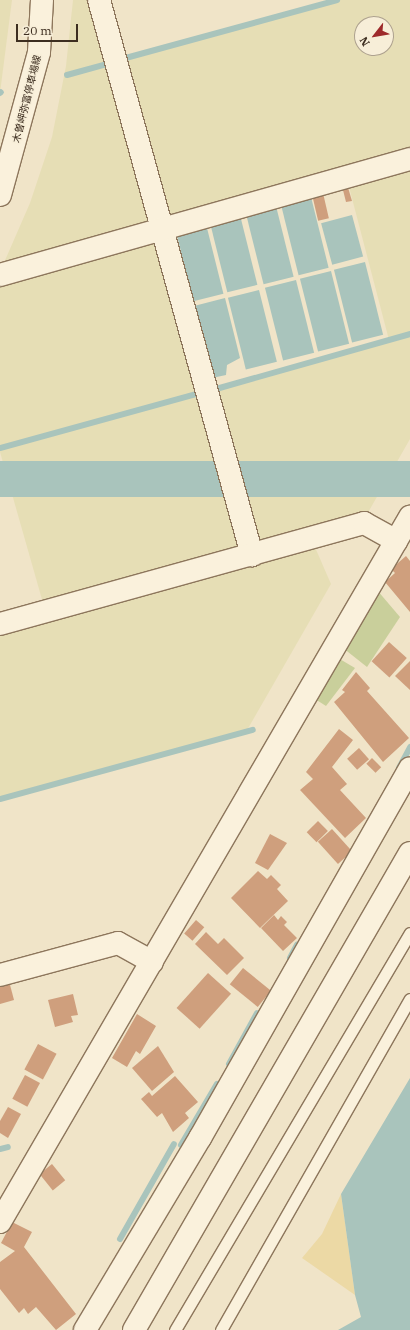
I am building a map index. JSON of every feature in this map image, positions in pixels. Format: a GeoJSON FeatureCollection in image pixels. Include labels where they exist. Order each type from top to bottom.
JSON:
{"type":"FeatureCollection","features":[{"type":"Feature","properties":{"kind":"street","name":"木曽岬弥富停車場線"},"geometry":{"type":"LineString","coordinates":[[0,195],[39,52],[42,0]]}},
{"type":"Feature","properties":{"kind":"street"},"geometry":{"type":"LineString","coordinates":[[99,0],[252,555]]}},
{"type":"Feature","properties":{"kind":"street"},"geometry":{"type":"LineString","coordinates":[[0,275],[410,159]]}},
{"type":"Feature","properties":{"kind":"street"},"geometry":{"type":"LineString","coordinates":[[0,1222],[393,539],[410,517]]}},
{"type":"Feature","properties":{"kind":"street"},"geometry":{"type":"LineString","coordinates":[[0,624],[364,523],[393,539]]}},
{"type":"Feature","properties":{"kind":"street"},"geometry":{"type":"LineString","coordinates":[[85,1330],[200,1138],[410,769]]}},
{"type":"Feature","properties":{"kind":"street"},"geometry":{"type":"LineString","coordinates":[[134,1330],[410,853]]}},
{"type":"Feature","properties":{"kind":"street"},"geometry":{"type":"LineString","coordinates":[[0,975],[118,943],[149,961]]}},
{"type":"Feature","properties":{"kind":"lane"},"geometry":{"type":"LineString","coordinates":[[175,1330],[410,933]]}},
{"type":"Feature","properties":{"kind":"lane"},"geometry":{"type":"LineString","coordinates":[[221,1330],[410,999]]}},
{"type":"Feature","properties":{"kind":"shaded area"},"geometry":{"type":"Polygon","coordinates":[[[0,0],[12,0],[0,93],[0,0]]]}},
{"type":"Feature","properties":{"kind":"shaded area"},"geometry":{"type":"Polygon","coordinates":[[[73,0],[92,0],[150,225],[3,265],[30,203],[52,137],[66,66],[73,0]]]}},
{"type":"Feature","properties":{"kind":"shaded area"},"geometry":{"type":"Polygon","coordinates":[[[337,0],[410,0],[410,153],[173,219],[166,216],[122,59],[337,0]]]}},
{"type":"Feature","properties":{"kind":"shaded area"},"geometry":{"type":"Polygon","coordinates":[[[410,166],[410,439],[366,516],[261,547],[216,389],[389,340],[348,183],[410,166]]]}},
{"type":"Feature","properties":{"kind":"shaded area"},"geometry":{"type":"Polygon","coordinates":[[[152,236],[159,242],[243,544],[237,551],[43,603],[0,452],[0,283],[152,236]]]}},
{"type":"Feature","properties":{"kind":"shaded area"},"geometry":{"type":"Polygon","coordinates":[[[314,545],[331,584],[246,732],[0,799],[0,633],[314,545]]]}},
{"type":"Feature","properties":{"kind":"green space"},"geometry":{"type":"Polygon","coordinates":[[[377,590],[400,617],[367,667],[343,648],[377,590]]]}},
{"type":"Feature","properties":{"kind":"green space"},"geometry":{"type":"Polygon","coordinates":[[[338,658],[355,668],[326,706],[315,699],[338,658]]]}},
{"type":"Feature","properties":{"kind":"sand"},"geometry":{"type":"Polygon","coordinates":[[[341,1194],[355,1295],[302,1258],[322,1234],[341,1194]]]}},
{"type":"Feature","properties":{"kind":"water"},"geometry":{"type":"Polygon","coordinates":[[[311,197],[329,268],[299,275],[281,204],[311,197]]]}},
{"type":"Feature","properties":{"kind":"water"},"geometry":{"type":"Polygon","coordinates":[[[276,206],[294,277],[264,284],[246,213],[276,206]]]}},
{"type":"Feature","properties":{"kind":"water"},"geometry":{"type":"Polygon","coordinates":[[[240,215],[257,285],[227,292],[210,222],[240,215]]]}},
{"type":"Feature","properties":{"kind":"water"},"geometry":{"type":"Polygon","coordinates":[[[352,215],[363,257],[332,265],[321,223],[352,215]]]}},
{"type":"Feature","properties":{"kind":"water"},"geometry":{"type":"Polygon","coordinates":[[[206,224],[223,294],[193,301],[176,231],[206,224]]]}},
{"type":"Feature","properties":{"kind":"water"},"geometry":{"type":"Polygon","coordinates":[[[365,262],[383,335],[352,343],[334,270],[365,262]]]}},
{"type":"Feature","properties":{"kind":"water"},"geometry":{"type":"Polygon","coordinates":[[[331,271],[349,344],[318,352],[300,279],[331,271]]]}},
{"type":"Feature","properties":{"kind":"water"},"geometry":{"type":"Polygon","coordinates":[[[296,280],[314,353],[283,361],[265,288],[296,280]]]}},
{"type":"Feature","properties":{"kind":"water"},"geometry":{"type":"Polygon","coordinates":[[[259,290],[277,362],[246,370],[228,298],[259,290]]]}},
{"type":"Feature","properties":{"kind":"water"},"geometry":{"type":"Polygon","coordinates":[[[225,298],[240,358],[227,365],[226,375],[212,378],[194,306],[225,298]]]}},
{"type":"Feature","properties":{"kind":"water"},"geometry":{"type":"Polygon","coordinates":[[[0,461],[410,461],[410,497],[0,497],[0,461]]]}},
{"type":"Feature","properties":{"kind":"water"},"geometry":{"type":"Polygon","coordinates":[[[410,1078],[410,1330],[338,1330],[361,1317],[355,1295],[341,1194],[410,1078]]]}},
{"type":"Feature","properties":{"kind":"building"},"geometry":{"type":"Polygon","coordinates":[[[347,184],[352,201],[346,202],[342,186],[347,184]]]}},
{"type":"Feature","properties":{"kind":"building"},"geometry":{"type":"Polygon","coordinates":[[[323,193],[329,218],[318,221],[312,195],[323,193]]]}},
{"type":"Feature","properties":{"kind":"building"},"geometry":{"type":"Polygon","coordinates":[[[406,556],[410,561],[410,612],[385,582],[395,573],[391,569],[406,556]]]}},
{"type":"Feature","properties":{"kind":"building"},"geometry":{"type":"Polygon","coordinates":[[[389,642],[407,658],[389,677],[372,661],[389,642]]]}},
{"type":"Feature","properties":{"kind":"building"},"geometry":{"type":"Polygon","coordinates":[[[410,661],[410,690],[395,676],[410,661]]]}},
{"type":"Feature","properties":{"kind":"building"},"geometry":{"type":"Polygon","coordinates":[[[356,672],[370,688],[367,691],[409,738],[383,762],[334,702],[345,692],[342,690],[356,672]]]}},
{"type":"Feature","properties":{"kind":"building"},"geometry":{"type":"Polygon","coordinates":[[[339,729],[353,740],[332,767],[347,784],[340,790],[366,818],[345,838],[300,790],[313,779],[306,772],[339,729]]]}},
{"type":"Feature","properties":{"kind":"building"},"geometry":{"type":"Polygon","coordinates":[[[359,748],[369,759],[357,770],[347,759],[359,748]]]}},
{"type":"Feature","properties":{"kind":"building"},"geometry":{"type":"Polygon","coordinates":[[[372,758],[381,767],[376,773],[366,764],[372,758]]]}},
{"type":"Feature","properties":{"kind":"building"},"geometry":{"type":"Polygon","coordinates":[[[318,821],[328,831],[317,842],[307,832],[318,821]]]}},
{"type":"Feature","properties":{"kind":"building"},"geometry":{"type":"Polygon","coordinates":[[[332,829],[352,851],[338,864],[318,842],[332,829]]]}},
{"type":"Feature","properties":{"kind":"building"},"geometry":{"type":"Polygon","coordinates":[[[270,834],[287,843],[268,870],[255,863],[270,834]]]}},
{"type":"Feature","properties":{"kind":"building"},"geometry":{"type":"Polygon","coordinates":[[[258,871],[267,879],[271,875],[281,885],[277,889],[288,901],[260,928],[231,898],[258,871]]]}},
{"type":"Feature","properties":{"kind":"building"},"geometry":{"type":"Polygon","coordinates":[[[274,915],[278,920],[281,916],[287,922],[284,925],[297,938],[283,951],[261,928],[274,915]]]}},
{"type":"Feature","properties":{"kind":"building"},"geometry":{"type":"Polygon","coordinates":[[[196,920],[204,927],[192,941],[184,934],[196,920]]]}},
{"type":"Feature","properties":{"kind":"building"},"geometry":{"type":"Polygon","coordinates":[[[206,932],[218,944],[224,938],[244,958],[227,975],[195,944],[206,932]]]}},
{"type":"Feature","properties":{"kind":"building"},"geometry":{"type":"Polygon","coordinates":[[[243,968],[271,991],[258,1007],[230,984],[243,968]]]}},
{"type":"Feature","properties":{"kind":"building"},"geometry":{"type":"Polygon","coordinates":[[[208,973],[231,994],[200,1029],[177,1008],[208,973]]]}},
{"type":"Feature","properties":{"kind":"building"},"geometry":{"type":"Polygon","coordinates":[[[9,981],[14,1000],[0,1004],[0,984],[9,981]]]}},
{"type":"Feature","properties":{"kind":"building"},"geometry":{"type":"Polygon","coordinates":[[[73,994],[78,1015],[71,1016],[73,1022],[55,1027],[48,1000],[73,994]]]}},
{"type":"Feature","properties":{"kind":"building"},"geometry":{"type":"Polygon","coordinates":[[[137,1014],[156,1026],[140,1054],[136,1051],[127,1067],[112,1058],[137,1014]]]}},
{"type":"Feature","properties":{"kind":"building"},"geometry":{"type":"Polygon","coordinates":[[[38,1044],[57,1054],[43,1079],[24,1070],[38,1044]]]}},
{"type":"Feature","properties":{"kind":"building"},"geometry":{"type":"Polygon","coordinates":[[[158,1046],[174,1072],[152,1091],[132,1068],[158,1046]]]}},
{"type":"Feature","properties":{"kind":"building"},"geometry":{"type":"Polygon","coordinates":[[[25,1075],[40,1083],[27,1107],[12,1099],[25,1075]]]}},
{"type":"Feature","properties":{"kind":"building"},"geometry":{"type":"Polygon","coordinates":[[[175,1076],[198,1102],[185,1113],[189,1118],[173,1132],[162,1113],[157,1117],[141,1099],[149,1092],[152,1096],[175,1076]]]}},
{"type":"Feature","properties":{"kind":"building"},"geometry":{"type":"Polygon","coordinates":[[[8,1107],[21,1114],[8,1138],[0,1133],[0,1121],[8,1107]]]}},
{"type":"Feature","properties":{"kind":"building"},"geometry":{"type":"Polygon","coordinates":[[[52,1164],[65,1180],[53,1190],[40,1174],[52,1164]]]}},
{"type":"Feature","properties":{"kind":"building"},"geometry":{"type":"Polygon","coordinates":[[[12,1222],[32,1232],[24,1247],[76,1314],[56,1330],[36,1307],[28,1314],[24,1308],[19,1313],[0,1289],[0,1262],[15,1251],[1,1243],[12,1222]]]}},
{"type":"Feature","properties":{"kind":"waterway"},"geometry":{"type":"LineString","coordinates":[[122,59],[337,0]]}},
{"type":"Feature","properties":{"kind":"waterway"},"geometry":{"type":"LineString","coordinates":[[67,75],[107,64]]}},
{"type":"Feature","properties":{"kind":"waterway"},"geometry":{"type":"LineString","coordinates":[[216,389],[410,334]]}},
{"type":"Feature","properties":{"kind":"waterway"},"geometry":{"type":"LineString","coordinates":[[0,448],[199,393]]}},
{"type":"Feature","properties":{"kind":"waterway"},"geometry":{"type":"LineString","coordinates":[[0,799],[253,730]]}},
{"type":"Feature","properties":{"kind":"waterway"},"geometry":{"type":"LineString","coordinates":[[399,768],[410,747]]}},
{"type":"Feature","properties":{"kind":"waterway"},"geometry":{"type":"LineString","coordinates":[[290,958],[297,945]]}},
{"type":"Feature","properties":{"kind":"waterway"},"geometry":{"type":"LineString","coordinates":[[229,1064],[257,1013]]}},
{"type":"Feature","properties":{"kind":"waterway"},"geometry":{"type":"LineString","coordinates":[[181,1145],[217,1084]]}},
{"type":"Feature","properties":{"kind":"waterway"},"geometry":{"type":"LineString","coordinates":[[120,1239],[174,1144]]}},
{"type":"Feature","properties":{"kind":"waterway"},"geometry":{"type":"LineString","coordinates":[[0,1149],[8,1147]]}}]}
